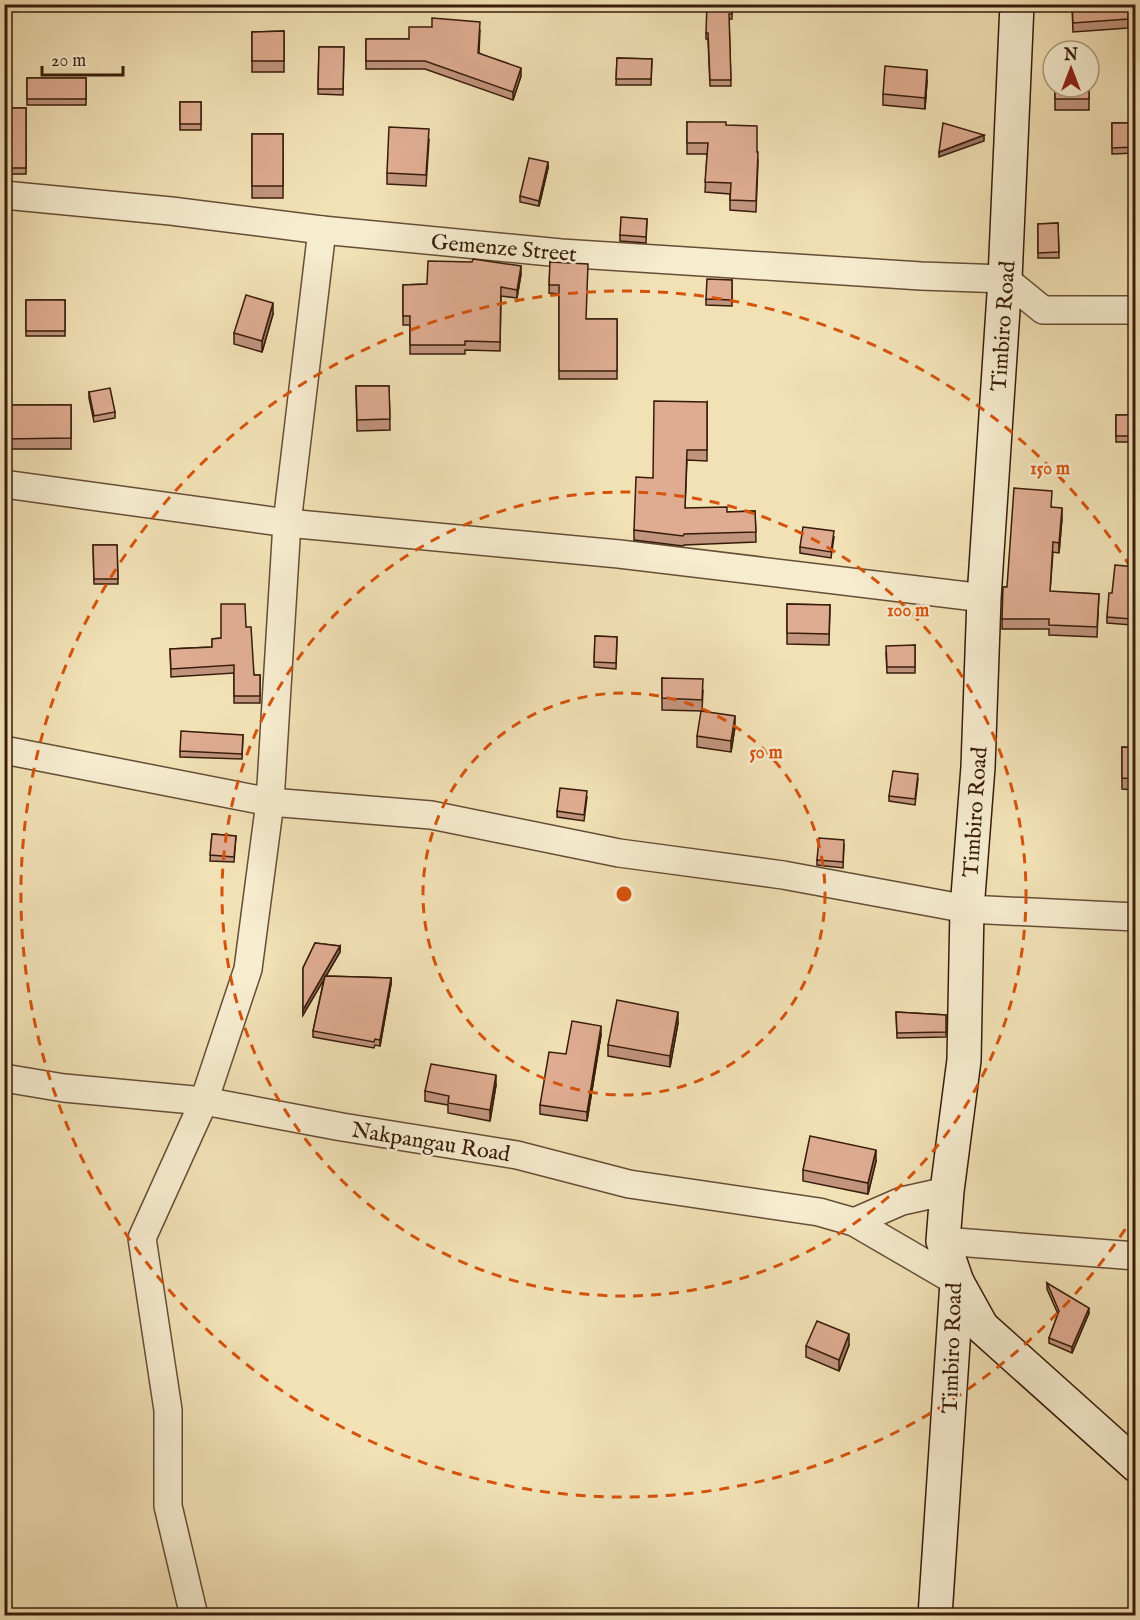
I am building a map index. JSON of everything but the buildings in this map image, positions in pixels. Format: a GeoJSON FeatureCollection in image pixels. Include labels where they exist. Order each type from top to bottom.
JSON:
{"type":"FeatureCollection","features":[{"type":"Feature","properties":{"kind":"main road","name":"Timbiro Road"},"geometry":{"type":"LineString","coordinates":[[935,1616],[957,1282],[943,1241],[964,1060],[968,909],[978,767],[984,598],[1005,279],[1017,4]]}},
{"type":"Feature","properties":{"kind":"main road"},"geometry":{"type":"LineString","coordinates":[[957,1282],[982,1327],[1136,1465]]}},
{"type":"Feature","properties":{"kind":"street","name":"Gemenze Street"},"geometry":{"type":"LineString","coordinates":[[4,195],[171,211],[322,230],[561,253],[921,276],[1005,279]]}},
{"type":"Feature","properties":{"kind":"street"},"geometry":{"type":"LineString","coordinates":[[194,1616],[168,1506],[168,1410],[142,1238],[204,1101],[248,969],[270,802],[287,523],[322,230]]}},
{"type":"Feature","properties":{"kind":"street"},"geometry":{"type":"LineString","coordinates":[[1005,279],[1043,309],[1136,310]]}},
{"type":"Feature","properties":{"kind":"street"},"geometry":{"type":"LineString","coordinates":[[4,484],[287,523],[619,554],[984,598]]}},
{"type":"Feature","properties":{"kind":"street"},"geometry":{"type":"LineString","coordinates":[[4,750],[270,802],[430,815],[619,853],[783,875],[968,909],[1136,917]]}},
{"type":"Feature","properties":{"kind":"street","name":"Nakpangau Road"},"geometry":{"type":"LineString","coordinates":[[4,1078],[64,1088],[204,1101],[342,1127],[518,1155],[629,1184],[819,1212],[854,1222],[957,1282]]}},
{"type":"Feature","properties":{"kind":"street"},"geometry":{"type":"LineString","coordinates":[[854,1222],[902,1201],[947,1191]]}},
{"type":"Feature","properties":{"kind":"street"},"geometry":{"type":"LineString","coordinates":[[943,1241],[1136,1256]]}}]}
